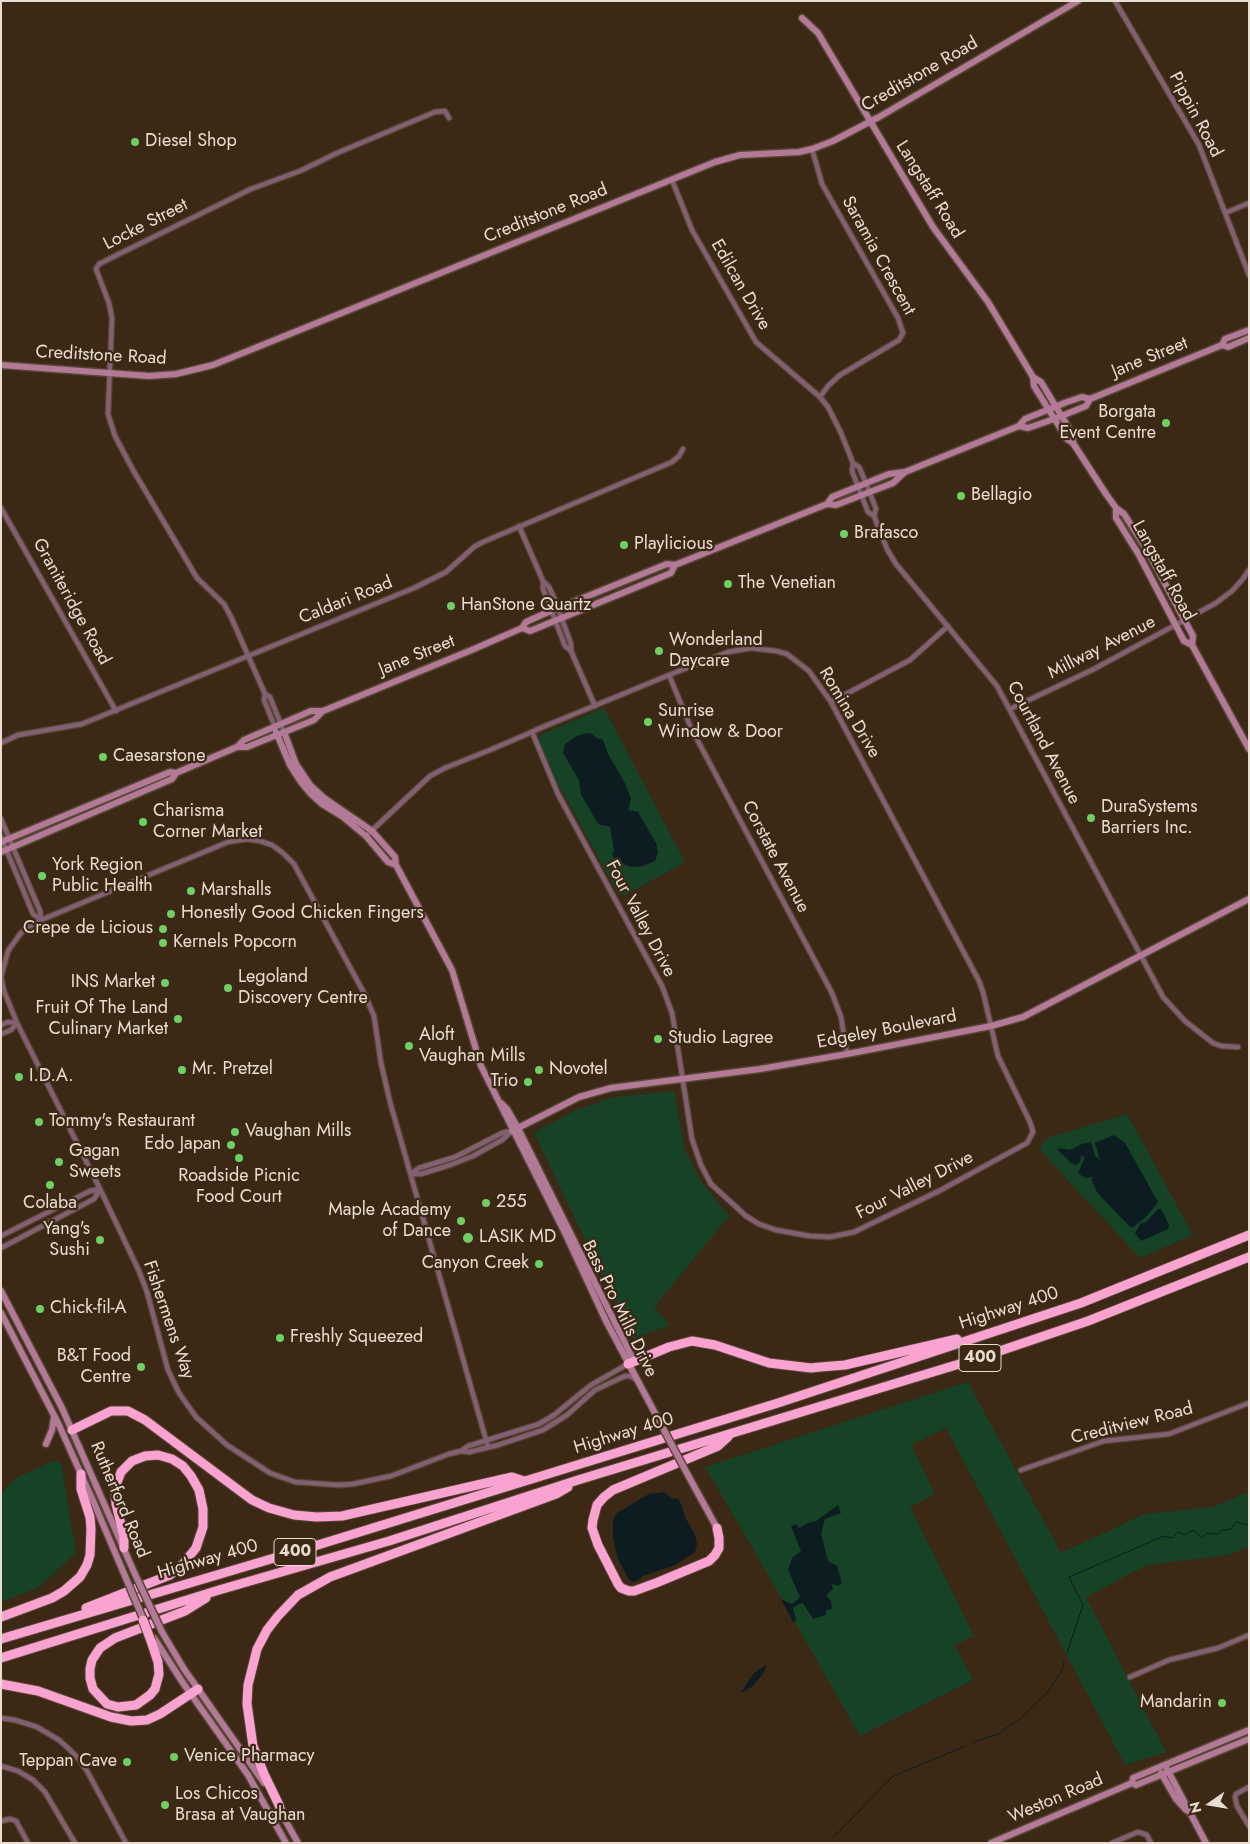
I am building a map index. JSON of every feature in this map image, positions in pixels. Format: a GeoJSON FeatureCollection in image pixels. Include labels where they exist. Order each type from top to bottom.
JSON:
{"type":"FeatureCollection","features":[{"type":"Feature","properties":{"kind":"highway","name":"Highway 400"},"geometry":{"type":"LineString","coordinates":[[1,1639],[308,1548],[724,1420],[1081,1303],[1249,1235]]}},
{"type":"Feature","properties":{"kind":"highway","name":"Highway 400"},"geometry":{"type":"LineString","coordinates":[[1,1658],[219,1590],[389,1541],[578,1480],[1034,1341],[1249,1256]]}},
{"type":"Feature","properties":{"kind":"highway"},"geometry":{"type":"LineString","coordinates":[[1225,1267],[1249,1262]]}},
{"type":"Feature","properties":{"kind":"highway"},"geometry":{"type":"LineString","coordinates":[[631,1363],[684,1342],[701,1342],[769,1363],[811,1368],[845,1365],[953,1339],[977,1337]]}},
{"type":"Feature","properties":{"kind":"highway"},"geometry":{"type":"LineString","coordinates":[[72,1430],[111,1411],[128,1411],[146,1420],[252,1500],[269,1508],[294,1515],[317,1517],[342,1516],[512,1478],[524,1481]]}},
{"type":"Feature","properties":{"kind":"highway"},"geometry":{"type":"LineString","coordinates":[[716,1528],[720,1538],[719,1548],[709,1561],[642,1589],[629,1591],[621,1588],[618,1584],[598,1546],[592,1528],[592,1520],[598,1505],[613,1490],[718,1446],[730,1435]]}},
{"type":"Feature","properties":{"kind":"highway"},"geometry":{"type":"LineString","coordinates":[[66,1619],[87,1607],[170,1575],[183,1564],[196,1548],[203,1527],[198,1490],[183,1466],[172,1458],[158,1455],[145,1456],[132,1461],[121,1472],[115,1488],[116,1504],[124,1537],[124,1548]]}},
{"type":"Feature","properties":{"kind":"highway"},"geometry":{"type":"LineString","coordinates":[[1,1617],[64,1592],[80,1577],[90,1555],[92,1529],[81,1489],[81,1474]]}},
{"type":"Feature","properties":{"kind":"highway"},"geometry":{"type":"LineString","coordinates":[[281,1812],[253,1746],[247,1704],[248,1685],[257,1649],[266,1630],[278,1616],[298,1595],[330,1577],[556,1494],[578,1480]]}},
{"type":"Feature","properties":{"kind":"highway"},"geometry":{"type":"LineString","coordinates":[[143,1620],[153,1639],[158,1662],[159,1674],[155,1689],[136,1705],[118,1707],[107,1704],[93,1689],[90,1678],[92,1660],[100,1648],[115,1638],[185,1611],[219,1590]]}},
{"type":"Feature","properties":{"kind":"highway"},"geometry":{"type":"LineString","coordinates":[[1,1684],[38,1690],[111,1717],[131,1721],[147,1720],[160,1714],[194,1691]]}},
{"type":"Feature","properties":{"kind":"main road","name":"Creditstone Road"},"geometry":{"type":"LineString","coordinates":[[1,365],[149,376],[176,374],[214,365],[715,162],[740,155],[776,154],[812,149],[833,141],[1078,1]]}},
{"type":"Feature","properties":{"kind":"main road","name":"Langstaff Road"},"geometry":{"type":"LineString","coordinates":[[802,18],[818,33],[920,208],[988,302],[1033,377],[1034,386],[1054,419],[1067,439],[1073,443],[1116,508],[1124,514],[1147,550],[1193,636],[1192,645]]}},
{"type":"Feature","properties":{"kind":"main road","name":"Jane Street"},"geometry":{"type":"LineString","coordinates":[[1222,345],[1225,339],[1249,330]]}},
{"type":"Feature","properties":{"kind":"main road","name":"Jane Street"},"geometry":{"type":"LineString","coordinates":[[522,628],[530,631],[671,572],[675,566],[827,504],[832,497],[890,474],[905,472],[1019,426],[1025,419],[1082,397],[1090,399],[1222,345],[1228,347],[1249,338]]}},
{"type":"Feature","properties":{"kind":"main road","name":"Langstaff Road"},"geometry":{"type":"LineString","coordinates":[[1033,377],[1041,382],[1057,407],[1073,435],[1073,443]]}},
{"type":"Feature","properties":{"kind":"main road","name":"Jane Street"},"geometry":{"type":"LineString","coordinates":[[1019,426],[1028,428],[1062,416],[1086,406],[1090,399]]}},
{"type":"Feature","properties":{"kind":"main road","name":"Jane Street"},"geometry":{"type":"LineString","coordinates":[[827,504],[836,506],[893,483],[905,472]]}},
{"type":"Feature","properties":{"kind":"main road","name":"Langstaff Road"},"geometry":{"type":"LineString","coordinates":[[1116,508],[1116,518],[1139,554],[1184,641],[1192,645],[1249,749]]}},
{"type":"Feature","properties":{"kind":"main road","name":"Jane Street"},"geometry":{"type":"LineString","coordinates":[[237,747],[247,747],[314,720],[323,711],[522,628],[526,622],[555,610],[667,564],[675,566]]}},
{"type":"Feature","properties":{"kind":"main road","name":"Jane Street"},"geometry":{"type":"LineString","coordinates":[[4,851],[172,779],[176,774],[237,747],[244,740],[311,711],[323,711]]}},
{"type":"Feature","properties":{"kind":"main road","name":"Bass Pro Mills Drive"},"geometry":{"type":"LineString","coordinates":[[278,726],[296,764],[310,785],[324,798],[372,831],[395,857],[396,865],[452,970],[481,1066],[503,1112],[515,1130],[631,1363],[637,1380],[716,1528]]}},
{"type":"Feature","properties":{"kind":"main road","name":"Bass Pro Mills Drive"},"geometry":{"type":"LineString","coordinates":[[281,733],[290,765],[311,794],[366,836],[388,862],[396,865]]}},
{"type":"Feature","properties":{"kind":"main road","name":"Jane Street"},"geometry":{"type":"LineString","coordinates":[[2,840],[170,772],[176,774]]}},
{"type":"Feature","properties":{"kind":"main road","name":"Edgeley Boulevard"},"geometry":{"type":"LineString","coordinates":[[515,1130],[579,1097],[611,1088],[847,1054],[991,1026],[1023,1017],[1249,899]]}},
{"type":"Feature","properties":{"kind":"main road","name":"Rutherford Road"},"geometry":{"type":"LineString","coordinates":[[1,1291],[72,1430],[162,1632],[194,1691],[248,1775],[286,1843]]}},
{"type":"Feature","properties":{"kind":"main road","name":"Rutherford Road"},"geometry":{"type":"LineString","coordinates":[[1,1312],[65,1438],[143,1620]]}},
{"type":"Feature","properties":{"kind":"main road"},"geometry":{"type":"LineString","coordinates":[[46,1444],[52,1430],[54,1415]]}},
{"type":"Feature","properties":{"kind":"main road"},"geometry":{"type":"LineString","coordinates":[[65,1438],[72,1430]]}},
{"type":"Feature","properties":{"kind":"main road","name":"Rutherford Road"},"geometry":{"type":"LineString","coordinates":[[153,1639],[266,1785],[298,1843]]}},
{"type":"Feature","properties":{"kind":"main road","name":"Weston Road"},"geometry":{"type":"LineString","coordinates":[[1132,1783],[1133,1778],[1249,1730]]}},
{"type":"Feature","properties":{"kind":"main road","name":"Weston Road"},"geometry":{"type":"LineString","coordinates":[[991,1843],[1132,1783],[1136,1785],[1249,1739]]}},
{"type":"Feature","properties":{"kind":"main road"},"geometry":{"type":"LineString","coordinates":[[1162,1766],[1176,1799],[1191,1817],[1206,1843]]}},
{"type":"Feature","properties":{"kind":"street","name":"Pippin Road"},"geometry":{"type":"LineString","coordinates":[[1115,1],[1199,145],[1249,275]]}},
{"type":"Feature","properties":{"kind":"street","name":"Locke Street"},"geometry":{"type":"LineString","coordinates":[[278,726],[270,697],[265,694],[224,604],[197,578],[114,436],[108,414],[112,318],[109,303],[96,272],[99,264],[251,189],[292,174],[435,112],[444,111],[449,118]]}},
{"type":"Feature","properties":{"kind":"street","name":"Saramia Crescent"},"geometry":{"type":"LineString","coordinates":[[812,149],[822,184],[898,318],[903,333],[899,340],[840,374],[820,397]]}},
{"type":"Feature","properties":{"kind":"street","name":"Edilcan Drive"},"geometry":{"type":"LineString","coordinates":[[672,180],[692,230],[756,342],[820,397],[834,419],[853,463],[852,471],[859,486]]}},
{"type":"Feature","properties":{"kind":"street"},"geometry":{"type":"LineString","coordinates":[[1225,213],[1249,203]]}},
{"type":"Feature","properties":{"kind":"street","name":"Caldari Road"},"geometry":{"type":"LineString","coordinates":[[1,743],[18,735],[82,724],[414,588],[446,572],[474,548],[519,526],[672,462],[683,449]]}},
{"type":"Feature","properties":{"kind":"street","name":"Edilcan Drive"},"geometry":{"type":"LineString","coordinates":[[853,463],[859,467],[870,492]]}},
{"type":"Feature","properties":{"kind":"street","name":"Courtland Avenue"},"geometry":{"type":"LineString","coordinates":[[859,486],[868,512],[874,516],[887,549],[896,564],[997,686],[1163,997],[1185,1021],[1213,1043],[1221,1046],[1238,1047]]}},
{"type":"Feature","properties":{"kind":"street","name":"Courtland Avenue"},"geometry":{"type":"LineString","coordinates":[[870,492],[876,509],[874,516]]}},
{"type":"Feature","properties":{"kind":"street","name":"Graniteridge Road"},"geometry":{"type":"LineString","coordinates":[[1,508],[116,711]]}},
{"type":"Feature","properties":{"kind":"street"},"geometry":{"type":"LineString","coordinates":[[519,526],[543,581],[549,586],[565,646],[571,651],[595,706]]}},
{"type":"Feature","properties":{"kind":"street","name":"Millway Avenue"},"geometry":{"type":"LineString","coordinates":[[1010,709],[1094,669],[1225,598],[1249,570]]}},
{"type":"Feature","properties":{"kind":"street"},"geometry":{"type":"LineString","coordinates":[[831,702],[910,660],[948,626]]}},
{"type":"Feature","properties":{"kind":"street","name":"Romina Drive"},"geometry":{"type":"LineString","coordinates":[[366,836],[430,776],[445,768],[669,675],[739,649],[776,650],[787,654],[809,671],[831,702],[984,992],[991,1026]]}},
{"type":"Feature","properties":{"kind":"street","name":"Corstate Avenue"},"geometry":{"type":"LineString","coordinates":[[669,675],[691,728],[832,993],[841,1017],[847,1054]]}},
{"type":"Feature","properties":{"kind":"street","name":"Four Valley Drive"},"geometry":{"type":"LineString","coordinates":[[532,732],[558,794],[662,986],[672,1012],[676,1030],[692,1139],[700,1164],[711,1184],[746,1216],[759,1224],[776,1230],[810,1236],[830,1237],[854,1232],[940,1191],[1027,1143],[1033,1132],[1030,1122],[998,1056],[991,1026]]}},
{"type":"Feature","properties":{"kind":"street"},"geometry":{"type":"LineString","coordinates":[[1,819],[40,912],[41,920]]}},
{"type":"Feature","properties":{"kind":"street","name":"Fishermens Way"},"geometry":{"type":"LineString","coordinates":[[411,1174],[390,1102],[381,1063],[375,1020],[370,1004],[294,864],[272,845],[247,839],[228,842],[41,920],[27,928],[13,941],[4,964],[2,977],[4,991],[16,1023],[139,1270],[147,1292],[168,1370],[179,1393],[196,1417],[227,1445],[270,1473],[296,1482],[338,1485],[391,1476],[425,1462],[461,1451],[468,1446],[539,1424],[554,1415],[591,1385],[631,1363]]}},
{"type":"Feature","properties":{"kind":"street"},"geometry":{"type":"LineString","coordinates":[[2,840],[4,851],[33,914],[41,920]]}},
{"type":"Feature","properties":{"kind":"street"},"geometry":{"type":"LineString","coordinates":[[1,1025],[8,1022],[16,1023],[11,1030],[1,1034]]}},
{"type":"Feature","properties":{"kind":"street"},"geometry":{"type":"LineString","coordinates":[[488,1447],[411,1174],[419,1168],[455,1156],[502,1133],[515,1130]]}},
{"type":"Feature","properties":{"kind":"street"},"geometry":{"type":"LineString","coordinates":[[1,1236],[90,1191],[100,1189]]}},
{"type":"Feature","properties":{"kind":"street"},"geometry":{"type":"LineString","coordinates":[[1,1248],[94,1199],[100,1189]]}},
{"type":"Feature","properties":{"kind":"street","name":"Fishermens Way"},"geometry":{"type":"LineString","coordinates":[[461,1451],[469,1452],[544,1430],[567,1415],[595,1390],[618,1377],[630,1376],[637,1380]]}},
{"type":"Feature","properties":{"kind":"street","name":"Creditview Road"},"geometry":{"type":"LineString","coordinates":[[1021,1470],[1104,1441],[1169,1434],[1249,1403]]}},
{"type":"Feature","properties":{"kind":"street"},"geometry":{"type":"LineString","coordinates":[[1130,1677],[1169,1660],[1218,1648],[1249,1635]]}},
{"type":"Feature","properties":{"kind":"street"},"geometry":{"type":"LineString","coordinates":[[1,1718],[37,1727],[58,1740],[78,1758],[126,1843]]}},
{"type":"Feature","properties":{"kind":"street"},"geometry":{"type":"LineString","coordinates":[[1,1766],[18,1771],[33,1780],[46,1792],[75,1843]]}},
{"type":"Feature","properties":{"kind":"street"},"geometry":{"type":"LineString","coordinates":[[1249,1787],[1236,1794],[1235,1797],[1237,1806],[1249,1826]]}},
{"type":"Feature","properties":{"kind":"street"},"geometry":{"type":"LineString","coordinates":[[1,1821],[10,1819],[16,1821],[28,1843]]}},
{"type":"Feature","properties":{"kind":"street"},"geometry":{"type":"LineString","coordinates":[[1112,1843],[1138,1832],[1147,1835],[1152,1843]]}},
{"type":"Feature","properties":{"kind":"green space"},"geometry":{"type":"Polygon","coordinates":[[[604,708],[685,862],[625,895],[618,894],[556,780],[539,741],[540,735],[604,708]]]}},
{"type":"Feature","properties":{"kind":"green space"},"geometry":{"type":"Polygon","coordinates":[[[674,1091],[685,1150],[701,1181],[729,1216],[654,1307],[670,1325],[633,1339],[534,1133],[576,1110],[614,1097],[674,1091]]]}},
{"type":"Feature","properties":{"kind":"green space"},"geometry":{"type":"Polygon","coordinates":[[[1127,1114],[1193,1235],[1140,1258],[1039,1149],[1047,1138],[1127,1114]]]}},
{"type":"Feature","properties":{"kind":"green space"},"geometry":{"type":"Polygon","coordinates":[[[968,1382],[1061,1553],[1145,1514],[1212,1507],[1249,1492],[1249,1547],[1228,1555],[1147,1565],[1086,1597],[1166,1752],[1125,1765],[946,1428],[911,1445],[935,1494],[910,1507],[974,1636],[955,1645],[973,1680],[860,1736],[705,1467],[968,1382]]]}},
{"type":"Feature","properties":{"kind":"green space"},"geometry":{"type":"Polygon","coordinates":[[[53,1461],[61,1462],[76,1553],[39,1587],[1,1602],[1,1494],[16,1478],[53,1461]]]}},
{"type":"Feature","properties":{"kind":"shaded area"},"geometry":{"type":"Polygon","coordinates":[[[587,733],[602,739],[608,754],[625,783],[631,799],[628,810],[638,812],[656,843],[658,853],[655,861],[643,866],[632,867],[623,864],[619,857],[614,858],[610,827],[598,824],[581,794],[579,780],[563,753],[565,744],[577,736],[587,733]]]}},
{"type":"Feature","properties":{"kind":"shaded area"},"geometry":{"type":"Polygon","coordinates":[[[1114,1135],[1125,1143],[1158,1202],[1146,1217],[1133,1227],[1130,1227],[1097,1192],[1091,1179],[1094,1177],[1085,1178],[1078,1173],[1085,1157],[1081,1156],[1080,1162],[1076,1165],[1071,1163],[1058,1150],[1060,1148],[1070,1150],[1091,1142],[1095,1156],[1100,1160],[1095,1143],[1114,1135]]]}},
{"type":"Feature","properties":{"kind":"shaded area"},"geometry":{"type":"Polygon","coordinates":[[[1158,1209],[1161,1209],[1169,1225],[1168,1229],[1141,1241],[1135,1233],[1140,1224],[1146,1222],[1158,1209]]]}},
{"type":"Feature","properties":{"kind":"shaded area"},"geometry":{"type":"Polygon","coordinates":[[[664,1492],[671,1498],[678,1499],[681,1504],[685,1517],[695,1535],[697,1544],[695,1552],[675,1565],[643,1576],[637,1581],[632,1582],[618,1559],[613,1538],[613,1520],[617,1513],[649,1494],[664,1492]]]}},
{"type":"Feature","properties":{"kind":"shaded area"},"geometry":{"type":"Polygon","coordinates":[[[838,1505],[841,1513],[825,1519],[821,1534],[828,1561],[837,1566],[842,1583],[838,1586],[832,1584],[833,1589],[826,1595],[831,1601],[832,1609],[826,1610],[826,1615],[813,1619],[803,1603],[799,1604],[793,1608],[796,1620],[793,1622],[781,1599],[792,1604],[800,1597],[788,1570],[792,1558],[801,1551],[791,1526],[797,1524],[799,1528],[816,1521],[838,1505]]]}},
{"type":"Feature","properties":{"kind":"shaded area"},"geometry":{"type":"Polygon","coordinates":[[[766,1665],[765,1671],[753,1686],[741,1693],[753,1674],[766,1665]]]}},
{"type":"Feature","properties":{"kind":"waterway"},"geometry":{"type":"LineString","coordinates":[[1067,1653],[1083,1605],[1069,1577],[1164,1536],[1172,1538],[1178,1532],[1185,1535],[1193,1530],[1202,1538],[1207,1533],[1217,1534],[1222,1530],[1231,1529],[1236,1522],[1246,1525],[1249,1523]]}},
{"type":"Feature","properties":{"kind":"waterway"},"geometry":{"type":"LineString","coordinates":[[972,1743],[998,1734],[1021,1718],[1047,1693],[1062,1670],[1064,1662]]}},
{"type":"Feature","properties":{"kind":"waterway"},"geometry":{"type":"LineString","coordinates":[[833,1838],[892,1777],[965,1746]]}},
{"type":"Feature","properties":{"kind":"place","name":"Diesel Shop"},"geometry":{"type":"Point","coordinates":[135,142]}},
{"type":"Feature","properties":{"kind":"place","name":"Borgata Event Centre"},"geometry":{"type":"Point","coordinates":[1166,423]}},
{"type":"Feature","properties":{"kind":"place","name":"Bellagio"},"geometry":{"type":"Point","coordinates":[961,496]}},
{"type":"Feature","properties":{"kind":"place","name":"Brafasco"},"geometry":{"type":"Point","coordinates":[844,534]}},
{"type":"Feature","properties":{"kind":"place","name":"Playlicious"},"geometry":{"type":"Point","coordinates":[624,545]}},
{"type":"Feature","properties":{"kind":"place","name":"The Venetian"},"geometry":{"type":"Point","coordinates":[728,584]}},
{"type":"Feature","properties":{"kind":"place","name":"HanStone Quartz"},"geometry":{"type":"Point","coordinates":[451,606]}},
{"type":"Feature","properties":{"kind":"place","name":"Wonderland Daycare"},"geometry":{"type":"Point","coordinates":[659,651]}},
{"type":"Feature","properties":{"kind":"place","name":"Sunrise Window & Door"},"geometry":{"type":"Point","coordinates":[648,722]}},
{"type":"Feature","properties":{"kind":"place","name":"Caesarstone"},"geometry":{"type":"Point","coordinates":[103,757]}},
{"type":"Feature","properties":{"kind":"place","name":"DuraSystems Barriers Inc."},"geometry":{"type":"Point","coordinates":[1091,818]}},
{"type":"Feature","properties":{"kind":"place","name":"Charisma Corner Market"},"geometry":{"type":"Point","coordinates":[143,822]}},
{"type":"Feature","properties":{"kind":"place","name":"York Region Public Health"},"geometry":{"type":"Point","coordinates":[42,876]}},
{"type":"Feature","properties":{"kind":"place","name":"Marshalls"},"geometry":{"type":"Point","coordinates":[191,891]}},
{"type":"Feature","properties":{"kind":"place","name":"Honestly Good Chicken Fingers"},"geometry":{"type":"Point","coordinates":[171,914]}},
{"type":"Feature","properties":{"kind":"place","name":"Crepe de Licious"},"geometry":{"type":"Point","coordinates":[163,929]}},
{"type":"Feature","properties":{"kind":"place","name":"Kernels Popcorn"},"geometry":{"type":"Point","coordinates":[163,943]}},
{"type":"Feature","properties":{"kind":"place","name":"INS Market"},"geometry":{"type":"Point","coordinates":[165,983]}},
{"type":"Feature","properties":{"kind":"place","name":"Legoland Discovery Centre"},"geometry":{"type":"Point","coordinates":[228,988]}},
{"type":"Feature","properties":{"kind":"place","name":"Fruit Of The Land Culinary Market"},"geometry":{"type":"Point","coordinates":[178,1019]}},
{"type":"Feature","properties":{"kind":"place","name":"Studio Lagree"},"geometry":{"type":"Point","coordinates":[658,1039]}},
{"type":"Feature","properties":{"kind":"place","name":"Aloft Vaughan Mills"},"geometry":{"type":"Point","coordinates":[409,1046]}},
{"type":"Feature","properties":{"kind":"place","name":"Mr. Pretzel"},"geometry":{"type":"Point","coordinates":[182,1070]}},
{"type":"Feature","properties":{"kind":"place","name":"Novotel"},"geometry":{"type":"Point","coordinates":[539,1070]}},
{"type":"Feature","properties":{"kind":"place","name":"I.D.A."},"geometry":{"type":"Point","coordinates":[19,1077]}},
{"type":"Feature","properties":{"kind":"place","name":"Trio"},"geometry":{"type":"Point","coordinates":[528,1082]}},
{"type":"Feature","properties":{"kind":"place","name":"Tommy's Restaurant"},"geometry":{"type":"Point","coordinates":[39,1122]}},
{"type":"Feature","properties":{"kind":"place","name":"Vaughan Mills"},"geometry":{"type":"Point","coordinates":[235,1132]}},
{"type":"Feature","properties":{"kind":"place","name":"Edo Japan"},"geometry":{"type":"Point","coordinates":[231,1145]}},
{"type":"Feature","properties":{"kind":"place","name":"Roadside Picnic Food Court"},"geometry":{"type":"Point","coordinates":[239,1158]}},
{"type":"Feature","properties":{"kind":"place","name":"Gagan Sweets"},"geometry":{"type":"Point","coordinates":[59,1162]}},
{"type":"Feature","properties":{"kind":"place","name":"Colaba"},"geometry":{"type":"Point","coordinates":[50,1185]}},
{"type":"Feature","properties":{"kind":"place","name":"255"},"geometry":{"type":"Point","coordinates":[486,1203]}},
{"type":"Feature","properties":{"kind":"place","name":"Maple Academy of Dance"},"geometry":{"type":"Point","coordinates":[461,1221]}},
{"type":"Feature","properties":{"kind":"place","name":"LASIK MD"},"geometry":{"type":"Point","coordinates":[468,1238]}},
{"type":"Feature","properties":{"kind":"place","name":"Yang's Sushi"},"geometry":{"type":"Point","coordinates":[100,1240]}},
{"type":"Feature","properties":{"kind":"place","name":"Canyon Creek"},"geometry":{"type":"Point","coordinates":[539,1264]}},
{"type":"Feature","properties":{"kind":"place","name":"Chick-fil-A"},"geometry":{"type":"Point","coordinates":[40,1309]}},
{"type":"Feature","properties":{"kind":"place","name":"Freshly Squeezed"},"geometry":{"type":"Point","coordinates":[280,1338]}},
{"type":"Feature","properties":{"kind":"place","name":"B&T Food Centre"},"geometry":{"type":"Point","coordinates":[141,1367]}},
{"type":"Feature","properties":{"kind":"place","name":"Mandarin"},"geometry":{"type":"Point","coordinates":[1222,1703]}},
{"type":"Feature","properties":{"kind":"place","name":"Venice Pharmacy"},"geometry":{"type":"Point","coordinates":[174,1757]}},
{"type":"Feature","properties":{"kind":"place","name":"Teppan Cave"},"geometry":{"type":"Point","coordinates":[127,1762]}},
{"type":"Feature","properties":{"kind":"place","name":"Los Chicos Brasa at Vaughan"},"geometry":{"type":"Point","coordinates":[165,1805]}}]}
